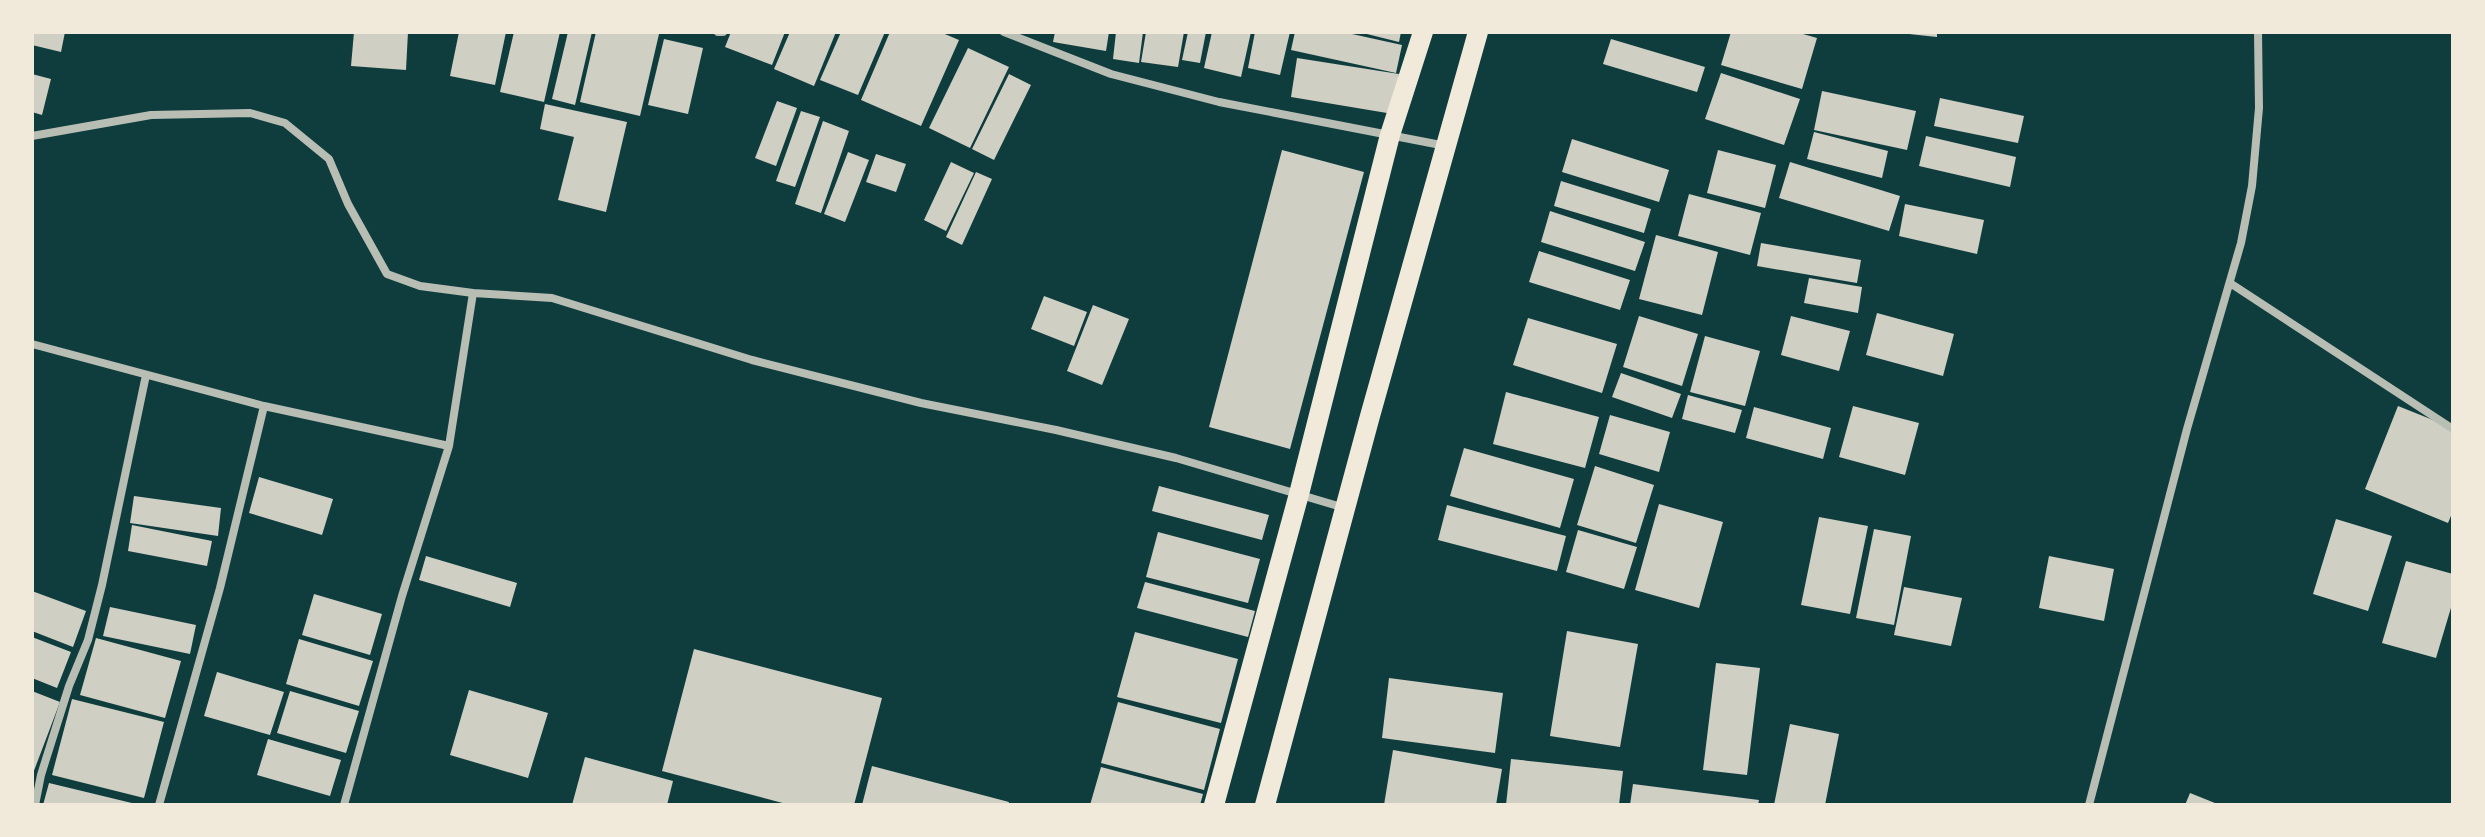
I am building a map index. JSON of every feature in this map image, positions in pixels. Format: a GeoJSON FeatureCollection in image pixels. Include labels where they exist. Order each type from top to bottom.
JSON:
{"type":"FeatureCollection","features":[{"type":"Feature","properties":{"kind":"main road"},"geometry":{"type":"LineString","coordinates":[[1214,805],[1299,494],[1390,135],[1423,32]]}},
{"type":"Feature","properties":{"kind":"main road"},"geometry":{"type":"LineString","coordinates":[[1265,805],[1478,32]]}},
{"type":"Feature","properties":{"kind":"street"},"geometry":{"type":"LineString","coordinates":[[1004,32],[1111,74],[1219,102],[1446,146]]}},
{"type":"Feature","properties":{"kind":"street"},"geometry":{"type":"LineString","coordinates":[[2089,805],[2187,429],[2241,243],[2252,186],[2259,108],[2258,32]]}},
{"type":"Feature","properties":{"kind":"street"},"geometry":{"type":"LineString","coordinates":[[32,136],[151,115],[250,113],[285,123],[329,159],[348,204],[387,274],[420,286],[552,298],[752,360],[921,403],[1176,458],[1345,508]]}},
{"type":"Feature","properties":{"kind":"street"},"geometry":{"type":"LineString","coordinates":[[2230,283],[2453,429]]}},
{"type":"Feature","properties":{"kind":"street"},"geometry":{"type":"LineString","coordinates":[[344,805],[402,596],[449,446],[473,293]]}},
{"type":"Feature","properties":{"kind":"street"},"geometry":{"type":"LineString","coordinates":[[33,347],[264,406],[449,446]]}},
{"type":"Feature","properties":{"kind":"street"},"geometry":{"type":"LineString","coordinates":[[35,805],[41,775],[69,686],[88,640],[146,375]]}},
{"type":"Feature","properties":{"kind":"street"},"geometry":{"type":"LineString","coordinates":[[159,805],[220,588],[264,406]]}},
{"type":"Feature","properties":{"kind":"building"},"geometry":{"type":"Polygon","coordinates":[[[32,32],[65,32],[61,52],[32,45],[32,32]]]}},
{"type":"Feature","properties":{"kind":"building"},"geometry":{"type":"Polygon","coordinates":[[[354,32],[408,32],[406,70],[351,66],[354,32]]]}},
{"type":"Feature","properties":{"kind":"building"},"geometry":{"type":"Polygon","coordinates":[[[459,32],[506,32],[495,85],[450,76],[459,32]]]}},
{"type":"Feature","properties":{"kind":"building"},"geometry":{"type":"Polygon","coordinates":[[[514,32],[560,32],[544,102],[500,92],[514,32]]]}},
{"type":"Feature","properties":{"kind":"building"},"geometry":{"type":"Polygon","coordinates":[[[568,32],[592,32],[575,105],[552,99],[568,32]]]}},
{"type":"Feature","properties":{"kind":"building"},"geometry":{"type":"Polygon","coordinates":[[[596,32],[659,34],[640,116],[580,102],[596,32]]]}},
{"type":"Feature","properties":{"kind":"building"},"geometry":{"type":"Polygon","coordinates":[[[731,32],[785,32],[772,65],[725,47],[731,32]]]}},
{"type":"Feature","properties":{"kind":"building"},"geometry":{"type":"Polygon","coordinates":[[[790,32],[836,32],[814,86],[774,69],[790,32]]]}},
{"type":"Feature","properties":{"kind":"building"},"geometry":{"type":"Polygon","coordinates":[[[841,32],[885,32],[858,95],[820,80],[841,32]]]}},
{"type":"Feature","properties":{"kind":"building"},"geometry":{"type":"Polygon","coordinates":[[[890,32],[940,32],[959,40],[921,126],[861,100],[890,32]]]}},
{"type":"Feature","properties":{"kind":"building"},"geometry":{"type":"Polygon","coordinates":[[[1055,32],[1109,32],[1106,51],[1053,42],[1055,32]]]}},
{"type":"Feature","properties":{"kind":"building"},"geometry":{"type":"Polygon","coordinates":[[[1116,32],[1143,32],[1139,63],[1113,59],[1116,32]]]}},
{"type":"Feature","properties":{"kind":"building"},"geometry":{"type":"Polygon","coordinates":[[[1146,32],[1184,32],[1178,67],[1141,62],[1146,32]]]}},
{"type":"Feature","properties":{"kind":"building"},"geometry":{"type":"Polygon","coordinates":[[[1188,32],[1206,32],[1200,63],[1182,60],[1188,32]]]}},
{"type":"Feature","properties":{"kind":"building"},"geometry":{"type":"Polygon","coordinates":[[[1212,32],[1251,32],[1241,77],[1204,68],[1212,32]]]}},
{"type":"Feature","properties":{"kind":"building"},"geometry":{"type":"Polygon","coordinates":[[[1255,32],[1290,32],[1280,75],[1248,68],[1255,32]]]}},
{"type":"Feature","properties":{"kind":"building"},"geometry":{"type":"Polygon","coordinates":[[[1295,32],[1343,32],[1402,45],[1396,73],[1291,50],[1295,32]]]}},
{"type":"Feature","properties":{"kind":"building"},"geometry":{"type":"Polygon","coordinates":[[[1359,32],[1401,32],[1399,42],[1359,32]]]}},
{"type":"Feature","properties":{"kind":"building"},"geometry":{"type":"Polygon","coordinates":[[[1731,32],[1796,32],[1817,38],[1802,89],[1721,65],[1731,32]]]}},
{"type":"Feature","properties":{"kind":"building"},"geometry":{"type":"Polygon","coordinates":[[[1937,32],[1937,37],[1909,34],[1937,32]]]}},
{"type":"Feature","properties":{"kind":"building"},"geometry":{"type":"Polygon","coordinates":[[[664,39],[703,48],[688,114],[648,105],[664,39]]]}},
{"type":"Feature","properties":{"kind":"building"},"geometry":{"type":"Polygon","coordinates":[[[1611,39],[1705,67],[1697,92],[1603,64],[1611,39]]]}},
{"type":"Feature","properties":{"kind":"building"},"geometry":{"type":"Polygon","coordinates":[[[968,48],[1009,67],[970,148],[929,128],[968,48]]]}},
{"type":"Feature","properties":{"kind":"building"},"geometry":{"type":"Polygon","coordinates":[[[1297,58],[1399,74],[1393,114],[1291,97],[1297,58]]]}},
{"type":"Feature","properties":{"kind":"building"},"geometry":{"type":"Polygon","coordinates":[[[1721,73],[1800,99],[1784,145],[1705,119],[1721,73]]]}},
{"type":"Feature","properties":{"kind":"building"},"geometry":{"type":"Polygon","coordinates":[[[32,74],[51,79],[42,115],[32,112],[32,74]]]}},
{"type":"Feature","properties":{"kind":"building"},"geometry":{"type":"Polygon","coordinates":[[[1009,74],[1031,85],[994,160],[972,149],[1009,74]]]}},
{"type":"Feature","properties":{"kind":"building"},"geometry":{"type":"Polygon","coordinates":[[[1822,91],[1916,111],[1907,150],[1814,130],[1822,91]]]}},
{"type":"Feature","properties":{"kind":"building"},"geometry":{"type":"Polygon","coordinates":[[[1940,98],[2024,116],[2018,143],[1934,126],[1940,98]]]}},
{"type":"Feature","properties":{"kind":"building"},"geometry":{"type":"Polygon","coordinates":[[[777,101],[797,108],[776,166],[755,158],[777,101]]]}},
{"type":"Feature","properties":{"kind":"building"},"geometry":{"type":"Polygon","coordinates":[[[545,104],[627,122],[606,212],[558,200],[574,137],[540,129],[545,104]]]}},
{"type":"Feature","properties":{"kind":"building"},"geometry":{"type":"Polygon","coordinates":[[[801,111],[820,117],[795,187],[776,181],[801,111]]]}},
{"type":"Feature","properties":{"kind":"building"},"geometry":{"type":"Polygon","coordinates":[[[823,121],[849,131],[821,213],[795,204],[823,121]]]}},
{"type":"Feature","properties":{"kind":"building"},"geometry":{"type":"Polygon","coordinates":[[[1814,132],[1888,151],[1882,178],[1807,159],[1814,132]]]}},
{"type":"Feature","properties":{"kind":"building"},"geometry":{"type":"Polygon","coordinates":[[[1926,136],[2016,157],[2010,187],[1919,166],[1926,136]]]}},
{"type":"Feature","properties":{"kind":"building"},"geometry":{"type":"Polygon","coordinates":[[[1572,139],[1669,170],[1659,202],[1562,172],[1572,139]]]}},
{"type":"Feature","properties":{"kind":"building"},"geometry":{"type":"Polygon","coordinates":[[[1282,150],[1364,172],[1290,449],[1209,427],[1282,150]]]}},
{"type":"Feature","properties":{"kind":"building"},"geometry":{"type":"Polygon","coordinates":[[[1718,150],[1776,165],[1765,208],[1707,193],[1718,150]]]}},
{"type":"Feature","properties":{"kind":"building"},"geometry":{"type":"Polygon","coordinates":[[[848,152],[869,160],[845,222],[824,214],[848,152]]]}},
{"type":"Feature","properties":{"kind":"building"},"geometry":{"type":"Polygon","coordinates":[[[876,154],[906,164],[896,192],[866,182],[876,154]]]}},
{"type":"Feature","properties":{"kind":"building"},"geometry":{"type":"Polygon","coordinates":[[[951,162],[974,173],[946,231],[924,220],[951,162]]]}},
{"type":"Feature","properties":{"kind":"building"},"geometry":{"type":"Polygon","coordinates":[[[1790,162],[1900,196],[1889,231],[1779,198],[1790,162]]]}},
{"type":"Feature","properties":{"kind":"building"},"geometry":{"type":"Polygon","coordinates":[[[976,172],[992,179],[962,245],[946,237],[976,172]]]}},
{"type":"Feature","properties":{"kind":"building"},"geometry":{"type":"Polygon","coordinates":[[[1561,181],[1651,209],[1644,233],[1554,206],[1561,181]]]}},
{"type":"Feature","properties":{"kind":"building"},"geometry":{"type":"Polygon","coordinates":[[[1689,194],[1761,213],[1750,255],[1678,236],[1689,194]]]}},
{"type":"Feature","properties":{"kind":"building"},"geometry":{"type":"Polygon","coordinates":[[[1905,204],[1984,220],[1977,254],[1899,236],[1905,204]]]}},
{"type":"Feature","properties":{"kind":"building"},"geometry":{"type":"Polygon","coordinates":[[[1550,211],[1645,242],[1635,271],[1541,242],[1550,211]]]}},
{"type":"Feature","properties":{"kind":"building"},"geometry":{"type":"Polygon","coordinates":[[[1656,235],[1718,252],[1702,315],[1639,299],[1656,235]]]}},
{"type":"Feature","properties":{"kind":"building"},"geometry":{"type":"Polygon","coordinates":[[[1761,243],[1861,260],[1857,283],[1757,266],[1761,243]]]}},
{"type":"Feature","properties":{"kind":"building"},"geometry":{"type":"Polygon","coordinates":[[[1539,251],[1630,280],[1620,310],[1529,282],[1539,251]]]}},
{"type":"Feature","properties":{"kind":"building"},"geometry":{"type":"Polygon","coordinates":[[[1809,278],[1862,287],[1858,313],[1804,303],[1809,278]]]}},
{"type":"Feature","properties":{"kind":"building"},"geometry":{"type":"Polygon","coordinates":[[[1044,296],[1087,312],[1074,346],[1031,329],[1044,296]]]}},
{"type":"Feature","properties":{"kind":"building"},"geometry":{"type":"Polygon","coordinates":[[[1093,305],[1129,319],[1102,385],[1067,371],[1093,305]]]}},
{"type":"Feature","properties":{"kind":"building"},"geometry":{"type":"Polygon","coordinates":[[[1877,313],[1954,334],[1943,376],[1866,355],[1877,313]]]}},
{"type":"Feature","properties":{"kind":"building"},"geometry":{"type":"Polygon","coordinates":[[[1639,316],[1698,334],[1682,386],[1623,367],[1639,316]]]}},
{"type":"Feature","properties":{"kind":"building"},"geometry":{"type":"Polygon","coordinates":[[[1791,316],[1850,331],[1839,371],[1781,355],[1791,316]]]}},
{"type":"Feature","properties":{"kind":"building"},"geometry":{"type":"Polygon","coordinates":[[[1528,318],[1617,344],[1602,393],[1513,365],[1528,318]]]}},
{"type":"Feature","properties":{"kind":"building"},"geometry":{"type":"Polygon","coordinates":[[[1705,336],[1760,351],[1745,406],[1690,392],[1705,336]]]}},
{"type":"Feature","properties":{"kind":"building"},"geometry":{"type":"Polygon","coordinates":[[[1621,373],[1681,394],[1672,418],[1612,397],[1621,373]]]}},
{"type":"Feature","properties":{"kind":"building"},"geometry":{"type":"Polygon","coordinates":[[[1506,392],[1599,417],[1585,468],[1493,444],[1506,392]]]}},
{"type":"Feature","properties":{"kind":"building"},"geometry":{"type":"Polygon","coordinates":[[[1688,395],[1742,410],[1735,433],[1682,419],[1688,395]]]}},
{"type":"Feature","properties":{"kind":"building"},"geometry":{"type":"Polygon","coordinates":[[[1853,406],[1919,423],[1905,475],[1839,457],[1853,406]]]}},
{"type":"Feature","properties":{"kind":"building"},"geometry":{"type":"Polygon","coordinates":[[[2398,406],[2453,428],[2453,511],[2448,523],[2365,489],[2398,406]]]}},
{"type":"Feature","properties":{"kind":"building"},"geometry":{"type":"Polygon","coordinates":[[[1754,407],[1831,428],[1823,459],[1746,438],[1754,407]]]}},
{"type":"Feature","properties":{"kind":"building"},"geometry":{"type":"Polygon","coordinates":[[[1610,415],[1670,432],[1659,472],[1599,454],[1610,415]]]}},
{"type":"Feature","properties":{"kind":"building"},"geometry":{"type":"Polygon","coordinates":[[[1464,448],[1574,479],[1560,528],[1450,496],[1464,448]]]}},
{"type":"Feature","properties":{"kind":"building"},"geometry":{"type":"Polygon","coordinates":[[[1595,466],[1654,485],[1636,543],[1577,525],[1595,466]]]}},
{"type":"Feature","properties":{"kind":"building"},"geometry":{"type":"Polygon","coordinates":[[[259,477],[333,499],[322,535],[249,513],[259,477]]]}},
{"type":"Feature","properties":{"kind":"building"},"geometry":{"type":"Polygon","coordinates":[[[1159,486],[1269,515],[1262,540],[1152,511],[1159,486]]]}},
{"type":"Feature","properties":{"kind":"building"},"geometry":{"type":"Polygon","coordinates":[[[134,496],[221,508],[218,536],[130,523],[134,496]]]}},
{"type":"Feature","properties":{"kind":"building"},"geometry":{"type":"Polygon","coordinates":[[[1659,504],[1723,522],[1699,608],[1635,590],[1659,504]]]}},
{"type":"Feature","properties":{"kind":"building"},"geometry":{"type":"Polygon","coordinates":[[[1447,505],[1566,536],[1557,571],[1438,540],[1447,505]]]}},
{"type":"Feature","properties":{"kind":"building"},"geometry":{"type":"Polygon","coordinates":[[[1819,517],[1868,526],[1850,614],[1801,605],[1819,517]]]}},
{"type":"Feature","properties":{"kind":"building"},"geometry":{"type":"Polygon","coordinates":[[[2336,519],[2392,536],[2368,611],[2313,594],[2336,519]]]}},
{"type":"Feature","properties":{"kind":"building"},"geometry":{"type":"Polygon","coordinates":[[[132,525],[212,541],[207,566],[128,551],[132,525]]]}},
{"type":"Feature","properties":{"kind":"building"},"geometry":{"type":"Polygon","coordinates":[[[1874,529],[1911,536],[1894,625],[1856,618],[1874,529]]]}},
{"type":"Feature","properties":{"kind":"building"},"geometry":{"type":"Polygon","coordinates":[[[1578,530],[1637,547],[1624,589],[1566,572],[1578,530]]]}},
{"type":"Feature","properties":{"kind":"building"},"geometry":{"type":"Polygon","coordinates":[[[1158,532],[1260,559],[1248,603],[1146,577],[1158,532]]]}},
{"type":"Feature","properties":{"kind":"building"},"geometry":{"type":"Polygon","coordinates":[[[426,556],[517,583],[510,607],[419,580],[426,556]]]}},
{"type":"Feature","properties":{"kind":"building"},"geometry":{"type":"Polygon","coordinates":[[[2049,556],[2114,569],[2104,621],[2039,608],[2049,556]]]}},
{"type":"Feature","properties":{"kind":"building"},"geometry":{"type":"Polygon","coordinates":[[[2406,561],[2453,574],[2453,601],[2436,658],[2382,643],[2406,561]]]}},
{"type":"Feature","properties":{"kind":"building"},"geometry":{"type":"Polygon","coordinates":[[[1145,582],[1255,611],[1248,637],[1137,608],[1145,582]]]}},
{"type":"Feature","properties":{"kind":"building"},"geometry":{"type":"Polygon","coordinates":[[[1904,587],[1962,598],[1951,646],[1894,635],[1904,587]]]}},
{"type":"Feature","properties":{"kind":"building"},"geometry":{"type":"Polygon","coordinates":[[[32,591],[86,611],[73,647],[32,631],[32,591]]]}},
{"type":"Feature","properties":{"kind":"building"},"geometry":{"type":"Polygon","coordinates":[[[314,594],[382,614],[370,655],[302,635],[314,594]]]}},
{"type":"Feature","properties":{"kind":"building"},"geometry":{"type":"Polygon","coordinates":[[[110,607],[196,625],[190,654],[103,636],[110,607]]]}},
{"type":"Feature","properties":{"kind":"building"},"geometry":{"type":"Polygon","coordinates":[[[1567,631],[1638,644],[1620,747],[1550,736],[1567,631]]]}},
{"type":"Feature","properties":{"kind":"building"},"geometry":{"type":"Polygon","coordinates":[[[1135,632],[1238,659],[1221,723],[1117,697],[1135,632]]]}},
{"type":"Feature","properties":{"kind":"building"},"geometry":{"type":"Polygon","coordinates":[[[32,637],[71,652],[57,688],[32,678],[32,637]]]}},
{"type":"Feature","properties":{"kind":"building"},"geometry":{"type":"Polygon","coordinates":[[[96,638],[181,661],[165,718],[80,695],[96,638]]]}},
{"type":"Feature","properties":{"kind":"building"},"geometry":{"type":"Polygon","coordinates":[[[299,639],[373,661],[359,706],[286,684],[299,639]]]}},
{"type":"Feature","properties":{"kind":"building"},"geometry":{"type":"Polygon","coordinates":[[[694,649],[882,698],[854,805],[790,805],[662,771],[694,649]]]}},
{"type":"Feature","properties":{"kind":"building"},"geometry":{"type":"Polygon","coordinates":[[[1716,663],[1760,668],[1747,775],[1703,770],[1716,663]]]}},
{"type":"Feature","properties":{"kind":"building"},"geometry":{"type":"Polygon","coordinates":[[[217,672],[284,692],[270,735],[204,716],[217,672]]]}},
{"type":"Feature","properties":{"kind":"building"},"geometry":{"type":"Polygon","coordinates":[[[1389,678],[1503,693],[1495,753],[1382,738],[1389,678]]]}},
{"type":"Feature","properties":{"kind":"building"},"geometry":{"type":"Polygon","coordinates":[[[469,690],[548,713],[528,778],[450,755],[469,690]]]}},
{"type":"Feature","properties":{"kind":"building"},"geometry":{"type":"Polygon","coordinates":[[[32,691],[60,702],[32,776],[32,691]]]}},
{"type":"Feature","properties":{"kind":"building"},"geometry":{"type":"Polygon","coordinates":[[[290,691],[359,711],[346,753],[277,733],[290,691]]]}},
{"type":"Feature","properties":{"kind":"building"},"geometry":{"type":"Polygon","coordinates":[[[72,699],[164,722],[144,798],[52,775],[72,699]]]}},
{"type":"Feature","properties":{"kind":"building"},"geometry":{"type":"Polygon","coordinates":[[[1118,702],[1220,729],[1204,790],[1101,763],[1118,702]]]}},
{"type":"Feature","properties":{"kind":"building"},"geometry":{"type":"Polygon","coordinates":[[[1790,724],[1839,734],[1825,805],[1774,805],[1790,724]]]}},
{"type":"Feature","properties":{"kind":"building"},"geometry":{"type":"Polygon","coordinates":[[[268,739],[341,760],[330,796],[257,775],[268,739]]]}},
{"type":"Feature","properties":{"kind":"building"},"geometry":{"type":"Polygon","coordinates":[[[1393,750],[1502,769],[1496,805],[1384,805],[1393,750]]]}},
{"type":"Feature","properties":{"kind":"building"},"geometry":{"type":"Polygon","coordinates":[[[585,757],[673,781],[667,805],[572,805],[585,757]]]}},
{"type":"Feature","properties":{"kind":"building"},"geometry":{"type":"Polygon","coordinates":[[[1511,759],[1623,771],[1619,805],[1506,805],[1511,759]]]}},
{"type":"Feature","properties":{"kind":"building"},"geometry":{"type":"Polygon","coordinates":[[[872,766],[1009,802],[1008,805],[862,805],[872,766]]]}},
{"type":"Feature","properties":{"kind":"building"},"geometry":{"type":"Polygon","coordinates":[[[1101,767],[1203,794],[1200,805],[1090,805],[1101,767]]]}},
{"type":"Feature","properties":{"kind":"building"},"geometry":{"type":"Polygon","coordinates":[[[49,783],[136,804],[136,805],[43,805],[49,783]]]}},
{"type":"Feature","properties":{"kind":"building"},"geometry":{"type":"Polygon","coordinates":[[[1633,784],[1759,800],[1758,805],[1630,805],[1633,784]]]}},
{"type":"Feature","properties":{"kind":"building"},"geometry":{"type":"Polygon","coordinates":[[[2190,793],[2220,805],[2185,805],[2190,793]]]}}]}
